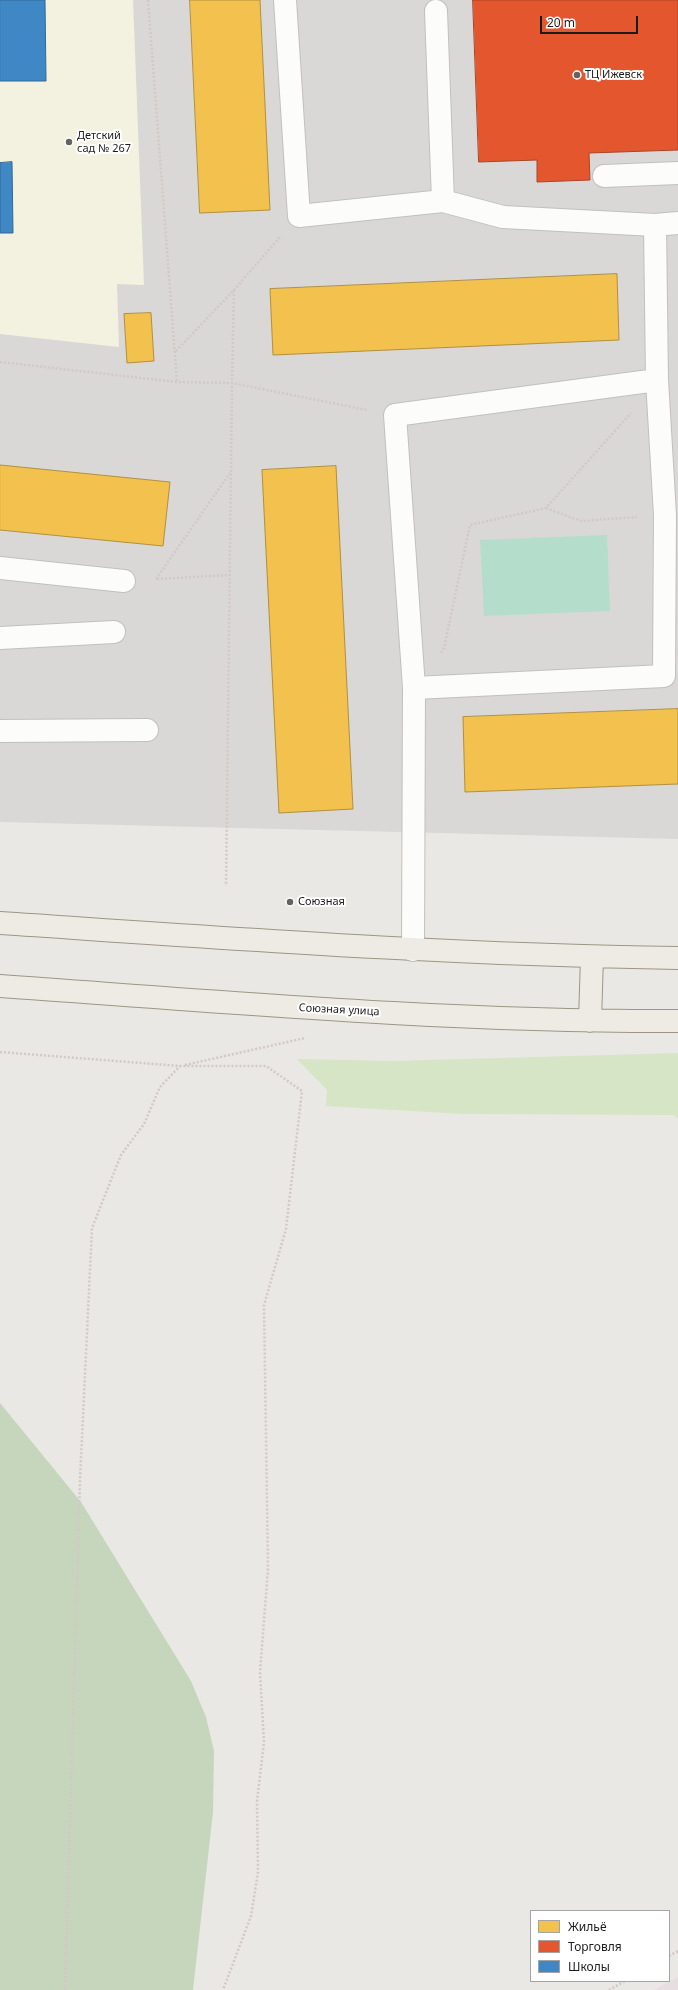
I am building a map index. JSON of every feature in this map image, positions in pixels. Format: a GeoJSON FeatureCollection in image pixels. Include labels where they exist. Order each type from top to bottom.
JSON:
{"type":"FeatureCollection","features":[{"type":"Feature","properties":{"kind":"main road"},"geometry":{"type":"LineString","coordinates":[[0,922],[414,950],[592,957],[678,958]]}},
{"type":"Feature","properties":{"kind":"main road"},"geometry":{"type":"LineString","coordinates":[[590,1021],[592,957]]}},
{"type":"Feature","properties":{"kind":"main road","name":"Союзная улица"},"geometry":{"type":"LineString","coordinates":[[0,986],[343,1011],[590,1021],[678,1021]]}},
{"type":"Feature","properties":{"kind":"lane"},"geometry":{"type":"LineString","coordinates":[[285,0],[299,216],[443,201],[503,217],[655,225],[678,223]]}},
{"type":"Feature","properties":{"kind":"lane"},"geometry":{"type":"LineString","coordinates":[[436,11],[443,201]]}},
{"type":"Feature","properties":{"kind":"lane"},"geometry":{"type":"LineString","coordinates":[[604,176],[678,173]]}},
{"type":"Feature","properties":{"kind":"lane"},"geometry":{"type":"LineString","coordinates":[[414,688],[664,676],[665,515],[657,380],[655,225]]}},
{"type":"Feature","properties":{"kind":"lane"},"geometry":{"type":"LineString","coordinates":[[414,950],[414,688],[395,415],[657,380]]}},
{"type":"Feature","properties":{"kind":"lane"},"geometry":{"type":"LineString","coordinates":[[0,568],[124,582]]}},
{"type":"Feature","properties":{"kind":"lane"},"geometry":{"type":"LineString","coordinates":[[0,638],[114,632]]}},
{"type":"Feature","properties":{"kind":"lane"},"geometry":{"type":"LineString","coordinates":[[0,731],[147,730]]}},
{"type":"Feature","properties":{"kind":"path"},"geometry":{"type":"LineString","coordinates":[[148,0],[176,351],[177,382]]}},
{"type":"Feature","properties":{"kind":"path"},"geometry":{"type":"LineString","coordinates":[[176,351],[234,290],[299,216]]}},
{"type":"Feature","properties":{"kind":"path"},"geometry":{"type":"LineString","coordinates":[[226,886],[230,472],[234,290]]}},
{"type":"Feature","properties":{"kind":"path"},"geometry":{"type":"LineString","coordinates":[[0,362],[177,382],[232,383],[395,415]]}},
{"type":"Feature","properties":{"kind":"path"},"geometry":{"type":"LineString","coordinates":[[546,508],[617,430],[657,380]]}},
{"type":"Feature","properties":{"kind":"path"},"geometry":{"type":"LineString","coordinates":[[156,579],[230,472]]}},
{"type":"Feature","properties":{"kind":"path"},"geometry":{"type":"LineString","coordinates":[[440,654],[444,648],[470,525],[546,508],[581,522],[665,515]]}},
{"type":"Feature","properties":{"kind":"path"},"geometry":{"type":"LineString","coordinates":[[124,582],[230,575]]}},
{"type":"Feature","properties":{"kind":"path"},"geometry":{"type":"LineString","coordinates":[[65,1990],[80,1479],[92,1228],[121,1155],[144,1124],[160,1087],[180,1066],[307,1037]]}},
{"type":"Feature","properties":{"kind":"path"},"geometry":{"type":"LineString","coordinates":[[0,1052],[180,1066],[266,1066],[302,1091],[286,1229],[264,1305],[268,1569],[260,1672],[264,1742],[256,1802],[258,1872],[251,1916],[223,1990]]}},
{"type":"Feature","properties":{"kind":"path"},"geometry":{"type":"LineString","coordinates":[[609,1990],[623,1982]]}},
{"type":"Feature","properties":{"kind":"shaded area"},"geometry":{"type":"Polygon","coordinates":[[[0,0],[678,0],[678,839],[0,822],[0,0]]]}},
{"type":"Feature","properties":{"kind":"shaded area","name":"Детский сад № 267"},"geometry":{"type":"Polygon","coordinates":[[[0,0],[133,0],[144,285],[117,284],[119,347],[0,334],[0,0]]]}},
{"type":"Feature","properties":{"kind":"shaded area"},"geometry":{"type":"Polygon","coordinates":[[[0,1403],[81,1502],[191,1681],[206,1717],[214,1751],[213,1812],[193,1990],[0,1990],[0,1403]]]}},
{"type":"Feature","properties":{"kind":"shaded area"},"geometry":{"type":"Polygon","coordinates":[[[678,1977],[678,1990],[654,1990],[670,1982],[678,1977]]]}},
{"type":"Feature","properties":{"kind":"green space"},"geometry":{"type":"Polygon","coordinates":[[[607,535],[610,611],[484,616],[480,540],[607,535]]]}},
{"type":"Feature","properties":{"kind":"green space"},"geometry":{"type":"Polygon","coordinates":[[[678,1053],[678,1119],[674,1115],[463,1114],[326,1106],[327,1090],[297,1059],[394,1061],[678,1053]]]}},
{"type":"Feature","properties":{"kind":"building: Жильё"},"geometry":{"type":"Polygon","coordinates":[[[190,0],[260,0],[270,210],[200,213],[190,0]]]}},
{"type":"Feature","properties":{"kind":"building: Жильё"},"geometry":{"type":"Polygon","coordinates":[[[617,274],[619,340],[273,355],[270,289],[617,274]]]}},
{"type":"Feature","properties":{"kind":"building: Жильё"},"geometry":{"type":"Polygon","coordinates":[[[151,313],[154,361],[127,363],[124,314],[151,313]]]}},
{"type":"Feature","properties":{"kind":"building: Жильё"},"geometry":{"type":"Polygon","coordinates":[[[0,465],[170,482],[163,546],[0,530],[0,465]]]}},
{"type":"Feature","properties":{"kind":"building: Жильё"},"geometry":{"type":"Polygon","coordinates":[[[336,466],[353,809],[279,813],[262,470],[336,466]]]}},
{"type":"Feature","properties":{"kind":"building: Жильё"},"geometry":{"type":"Polygon","coordinates":[[[678,709],[678,784],[465,792],[463,717],[678,709]]]}},
{"type":"Feature","properties":{"kind":"building: Торговля","name":"ТЦ Ижевск"},"geometry":{"type":"Polygon","coordinates":[[[473,0],[678,0],[678,150],[589,153],[590,180],[537,182],[537,160],[479,162],[473,0]]]}},
{"type":"Feature","properties":{"kind":"building: Школы"},"geometry":{"type":"Polygon","coordinates":[[[0,0],[45,0],[46,81],[0,81],[0,0]]]}},
{"type":"Feature","properties":{"kind":"building: Школы"},"geometry":{"type":"Polygon","coordinates":[[[12,162],[13,233],[0,233],[0,163],[12,162]]]}},
{"type":"Feature","properties":{"kind":"place","name":"ТЦ Ижевск"},"geometry":{"type":"Point","coordinates":[577,75]}},
{"type":"Feature","properties":{"kind":"place","name":"Детский сад № 267"},"geometry":{"type":"Point","coordinates":[69,142]}},
{"type":"Feature","properties":{"kind":"place","name":"Союзная"},"geometry":{"type":"Point","coordinates":[290,902]}}]}
